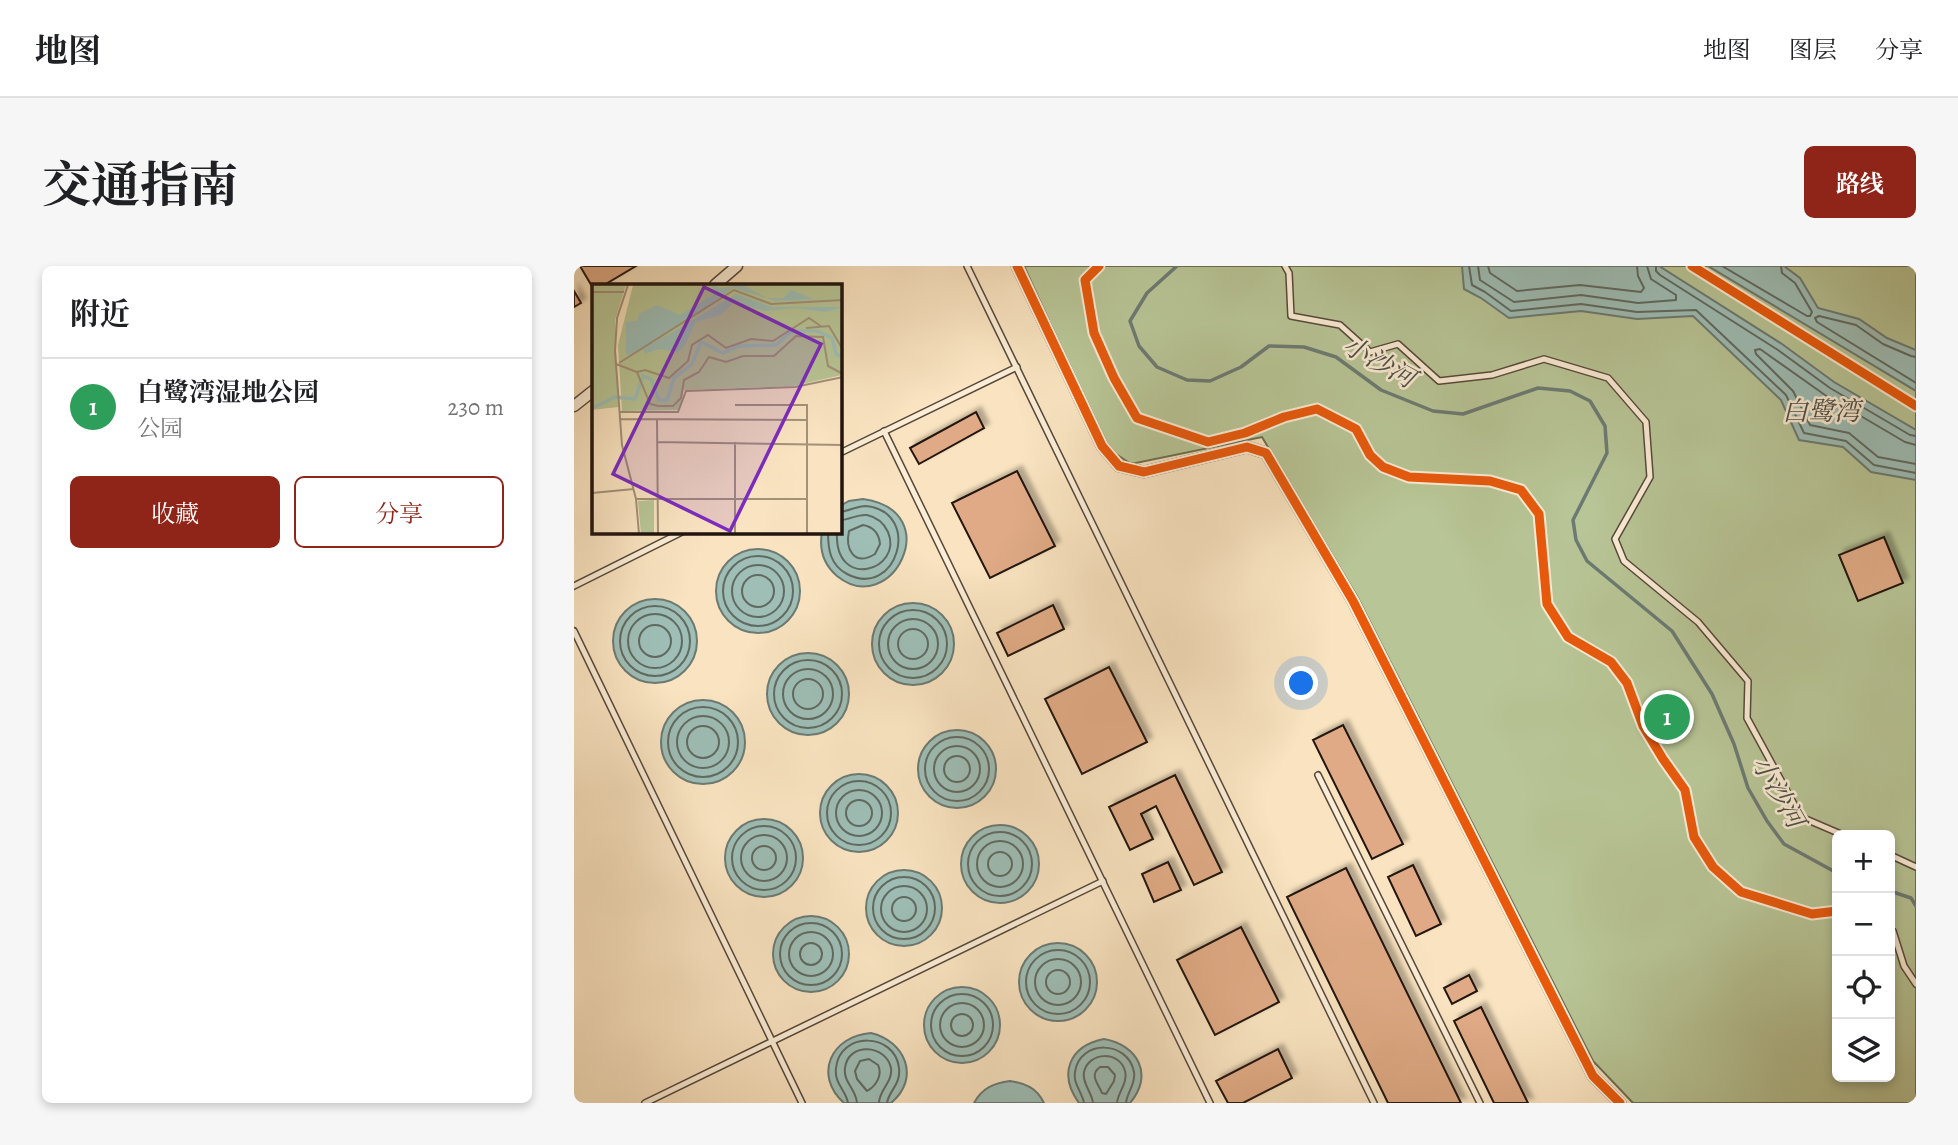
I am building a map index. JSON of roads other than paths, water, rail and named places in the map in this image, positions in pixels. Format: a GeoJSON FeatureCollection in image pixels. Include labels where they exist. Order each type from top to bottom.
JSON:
{"type":"FeatureCollection","features":[{"type":"Feature","properties":{"kind":"street"},"geometry":{"type":"LineString","coordinates":[[716,284],[737,266]]}},
{"type":"Feature","properties":{"kind":"street"},"geometry":{"type":"LineString","coordinates":[[1017,266],[1102,446],[1119,466],[1144,472],[1247,447],[1266,453],[1353,601],[1592,1076],[1620,1103]]}},
{"type":"Feature","properties":{"kind":"street"},"geometry":{"type":"LineString","coordinates":[[574,406],[592,392]]}},
{"type":"Feature","properties":{"kind":"lane"},"geometry":{"type":"LineString","coordinates":[[967,266],[1374,1103]]}},
{"type":"Feature","properties":{"kind":"lane"},"geometry":{"type":"LineString","coordinates":[[1099,266],[1085,280],[1094,333],[1114,378],[1137,418],[1208,442],[1245,433],[1284,417],[1317,409],[1356,429],[1370,455],[1383,467],[1409,477],[1490,481],[1521,490],[1539,514],[1547,604],[1568,637],[1611,662],[1627,684],[1643,726],[1685,790],[1694,837],[1713,867],[1741,892],[1812,914],[1832,912]]}},
{"type":"Feature","properties":{"kind":"lane"},"geometry":{"type":"LineString","coordinates":[[1285,266],[1289,273],[1291,316],[1339,325],[1370,352],[1398,344],[1439,381],[1492,375],[1544,359],[1608,378],[1646,422],[1650,477],[1615,539],[1624,561],[1698,622],[1748,681],[1747,718],[1801,817],[1832,830]]}},
{"type":"Feature","properties":{"kind":"lane"},"geometry":{"type":"LineString","coordinates":[[1692,266],[1916,406]]}},
{"type":"Feature","properties":{"kind":"lane"},"geometry":{"type":"LineString","coordinates":[[842,452],[1017,368]]}},
{"type":"Feature","properties":{"kind":"lane"},"geometry":{"type":"LineString","coordinates":[[884,431],[1210,1103]]}},
{"type":"Feature","properties":{"kind":"lane"},"geometry":{"type":"LineString","coordinates":[[574,586],[678,534]]}},
{"type":"Feature","properties":{"kind":"lane"},"geometry":{"type":"LineString","coordinates":[[574,631],[802,1103]]}},
{"type":"Feature","properties":{"kind":"lane"},"geometry":{"type":"LineString","coordinates":[[1318,775],[1480,1103]]}},
{"type":"Feature","properties":{"kind":"lane"},"geometry":{"type":"LineString","coordinates":[[1895,857],[1916,867]]}},
{"type":"Feature","properties":{"kind":"lane"},"geometry":{"type":"LineString","coordinates":[[645,1103],[1103,881]]}},
{"type":"Feature","properties":{"kind":"lane"},"geometry":{"type":"LineString","coordinates":[[1895,937],[1905,966],[1916,984]]}},
{"type":"Feature","properties":{"kind":"water","name":"白鹭湾"},"geometry":{"type":"Polygon","coordinates":[[[1462,266],[1659,266],[1782,344],[1834,382],[1916,430],[1916,480],[1871,472],[1843,447],[1799,440],[1781,400],[1693,316],[1637,319],[1581,311],[1509,318],[1464,289],[1462,266]]]}},
{"type":"Feature","properties":{"kind":"water","name":"白鹭湾"},"geometry":{"type":"Polygon","coordinates":[[[1708,266],[1784,266],[1800,278],[1818,308],[1859,319],[1887,338],[1916,350],[1916,391],[1708,266]]]}},
{"type":"Feature","properties":{"kind":"water"},"geometry":{"type":"Polygon","coordinates":[[[863,499],[889,508],[902,522],[906,540],[902,558],[891,574],[876,584],[857,586],[837,576],[823,556],[822,534],[842,534],[842,505],[863,499]]]}},
{"type":"Feature","properties":{"kind":"water"},"geometry":{"type":"Polygon","coordinates":[[[758,549],[774,552],[788,561],[797,575],[800,591],[797,607],[788,621],[774,630],[758,633],[742,630],[728,621],[719,607],[716,591],[719,575],[728,561],[742,552],[758,549]]]}},
{"type":"Feature","properties":{"kind":"water"},"geometry":{"type":"Polygon","coordinates":[[[647,599],[663,599],[679,606],[690,617],[697,633],[694,657],[685,671],[663,683],[647,683],[631,676],[620,665],[613,649],[613,633],[620,617],[631,606],[647,599]]]}},
{"type":"Feature","properties":{"kind":"water"},"geometry":{"type":"Polygon","coordinates":[[[913,603],[929,606],[942,615],[951,628],[954,644],[951,660],[942,673],[929,682],[913,685],[897,682],[884,673],[875,660],[872,644],[875,628],[884,615],[897,606],[913,603]]]}},
{"type":"Feature","properties":{"kind":"water"},"geometry":{"type":"Polygon","coordinates":[[[808,653],[824,656],[837,665],[846,678],[849,694],[846,710],[837,723],[824,732],[808,735],[792,732],[779,723],[770,710],[767,694],[770,678],[779,665],[792,656],[808,653]]]}},
{"type":"Feature","properties":{"kind":"water"},"geometry":{"type":"Polygon","coordinates":[[[703,700],[719,703],[733,712],[742,726],[745,742],[742,758],[733,772],[719,781],[703,784],[687,781],[673,772],[664,758],[661,742],[664,726],[673,712],[687,703],[703,700]]]}},
{"type":"Feature","properties":{"kind":"water"},"geometry":{"type":"Polygon","coordinates":[[[957,730],[972,733],[985,741],[993,754],[996,769],[993,784],[985,797],[972,805],[957,808],[942,805],[929,797],[921,784],[918,769],[921,754],[929,741],[942,733],[957,730]]]}},
{"type":"Feature","properties":{"kind":"water"},"geometry":{"type":"Polygon","coordinates":[[[851,774],[867,774],[881,780],[892,791],[898,805],[898,821],[892,835],[881,846],[867,852],[851,852],[837,846],[826,835],[820,821],[820,805],[826,791],[837,780],[851,774]]]}},
{"type":"Feature","properties":{"kind":"water"},"geometry":{"type":"Polygon","coordinates":[[[764,819],[779,822],[791,831],[800,843],[803,858],[800,873],[791,885],[779,894],[764,897],[749,894],[737,885],[728,873],[725,858],[728,843],[737,831],[749,822],[764,819]]]}},
{"type":"Feature","properties":{"kind":"water"},"geometry":{"type":"Polygon","coordinates":[[[1000,825],[1015,828],[1032,842],[1039,864],[1036,879],[1022,896],[1000,903],[985,900],[968,886],[961,864],[964,849],[978,832],[1000,825]]]}},
{"type":"Feature","properties":{"kind":"water"},"geometry":{"type":"Polygon","coordinates":[[[897,870],[911,870],[925,876],[936,887],[942,908],[939,923],[931,935],[911,946],[897,946],[883,940],[872,929],[866,915],[866,901],[872,887],[883,876],[897,870]]]}},
{"type":"Feature","properties":{"kind":"water"},"geometry":{"type":"Polygon","coordinates":[[[811,916],[825,919],[838,927],[846,940],[849,954],[846,968],[838,981],[825,989],[811,992],[797,989],[784,981],[776,968],[773,954],[776,940],[784,927],[797,919],[811,916]]]}},
{"type":"Feature","properties":{"kind":"water"},"geometry":{"type":"Polygon","coordinates":[[[1058,943],[1073,946],[1090,960],[1097,982],[1094,997],[1080,1014],[1058,1021],[1043,1018],[1026,1004],[1019,982],[1022,967],[1036,950],[1058,943]]]}},
{"type":"Feature","properties":{"kind":"water"},"geometry":{"type":"Polygon","coordinates":[[[962,987],[976,990],[989,998],[997,1011],[1000,1025],[997,1039],[989,1052],[976,1060],[962,1063],[948,1060],[935,1052],[927,1039],[924,1025],[927,1011],[935,998],[948,990],[962,987]]]}},
{"type":"Feature","properties":{"kind":"water"},"geometry":{"type":"Polygon","coordinates":[[[871,1033],[883,1037],[900,1052],[907,1072],[905,1083],[891,1103],[844,1103],[830,1081],[828,1069],[831,1059],[846,1041],[871,1033]]]}},
{"type":"Feature","properties":{"kind":"water"},"geometry":{"type":"Polygon","coordinates":[[[1104,1039],[1126,1048],[1139,1063],[1141,1082],[1130,1103],[1079,1103],[1073,1092],[1069,1082],[1070,1063],[1082,1048],[1104,1039]]]}},
{"type":"Feature","properties":{"kind":"water"},"geometry":{"type":"Polygon","coordinates":[[[1010,1081],[1030,1087],[1044,1103],[974,1103],[989,1087],[1010,1081]]]}},
{"type":"Feature","properties":{"kind":"waterway","name":"小沙河"},"geometry":{"type":"LineString","coordinates":[[1177,266],[1147,293],[1130,321],[1139,346],[1157,367],[1187,380],[1210,381],[1241,367],[1269,346],[1304,347],[1336,357],[1381,390],[1433,411],[1463,414],[1538,388],[1570,391],[1590,401],[1605,426],[1607,453],[1573,520],[1576,540],[1587,561],[1672,631],[1712,694],[1734,744],[1748,788],[1784,844],[1832,870]]}},
{"type":"Feature","properties":{"kind":"waterway","name":"小沙河"},"geometry":{"type":"LineString","coordinates":[[1895,893],[1911,898],[1916,906]]}},
{"type":"Feature","properties":{"kind":"place","name":"白鹭湾湿地公园"},"geometry":{"type":"Point","coordinates":[1667,717]}}]}
